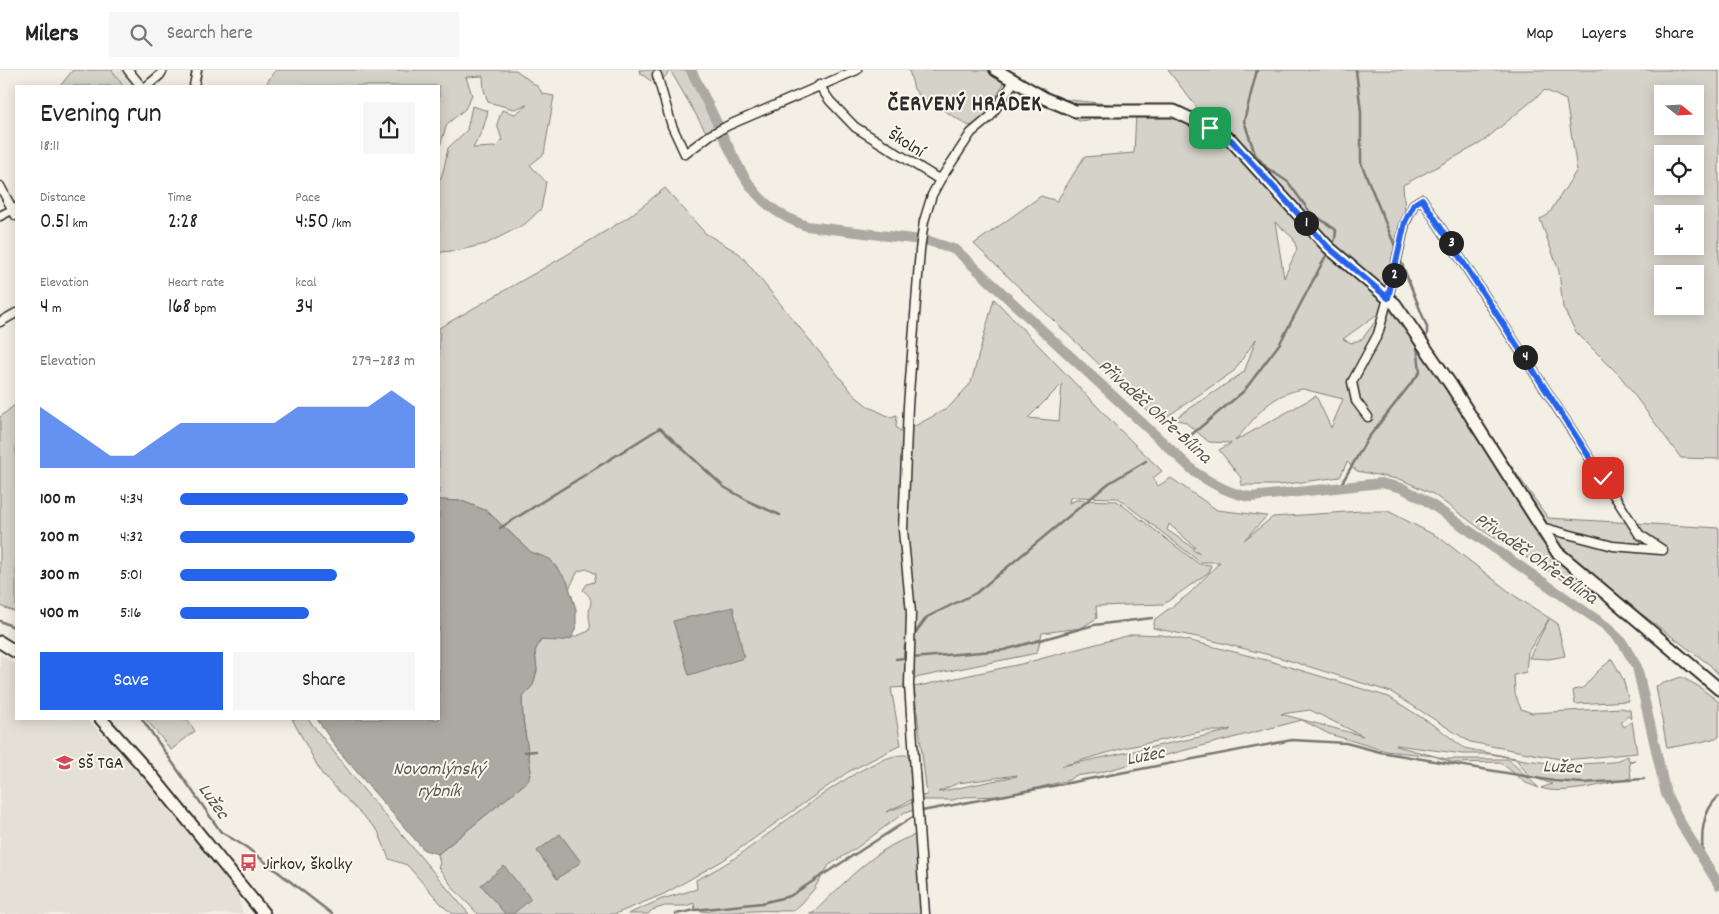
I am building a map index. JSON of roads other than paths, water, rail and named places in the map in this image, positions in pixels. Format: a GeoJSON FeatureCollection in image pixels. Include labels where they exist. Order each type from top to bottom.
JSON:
{"type":"FeatureCollection","features":[{"type":"Feature","properties":{"kind":"street"},"geometry":{"type":"LineString","coordinates":[[128,70],[140,85]]}},
{"type":"Feature","properties":{"kind":"street"},"geometry":{"type":"LineString","coordinates":[[148,85],[163,70]]}},
{"type":"Feature","properties":{"kind":"street"},"geometry":{"type":"LineString","coordinates":[[194,85],[197,70]]}},
{"type":"Feature","properties":{"kind":"street"},"geometry":{"type":"LineString","coordinates":[[656,75],[672,126],[685,154],[710,135],[729,125],[857,70]]}},
{"type":"Feature","properties":{"kind":"street"},"geometry":{"type":"LineString","coordinates":[[996,70],[1046,99],[1075,110],[1174,112],[1210,128],[1231,140],[1328,247],[1395,304],[1452,385],[1557,552],[1719,689]]}},
{"type":"Feature","properties":{"kind":"street"},"geometry":{"type":"LineString","coordinates":[[925,914],[909,685],[910,613],[903,530],[908,406],[920,250],[923,228],[932,195],[940,180],[971,133],[990,117],[1015,80]]}},
{"type":"Feature","properties":{"kind":"street","name":"Školní"},"geometry":{"type":"LineString","coordinates":[[819,85],[855,127],[940,180]]}},
{"type":"Feature","properties":{"kind":"street"},"geometry":{"type":"LineString","coordinates":[[0,186],[15,211],[0,216]]}},
{"type":"Feature","properties":{"kind":"street"},"geometry":{"type":"LineString","coordinates":[[1368,417],[1356,401],[1352,382],[1378,334],[1405,222],[1414,204],[1422,199],[1639,534],[1663,550],[1613,546],[1541,527]]}},
{"type":"Feature","properties":{"kind":"street"},"geometry":{"type":"LineString","coordinates":[[0,322],[15,314]]}},
{"type":"Feature","properties":{"kind":"street"},"geometry":{"type":"LineString","coordinates":[[0,642],[15,651]]}},
{"type":"Feature","properties":{"kind":"street"},"geometry":{"type":"LineString","coordinates":[[102,720],[152,776],[264,914]]}},
{"type":"Feature","properties":{"kind":"water","name":"Novomlýnský rybník"},"geometry":{"type":"Polygon","coordinates":[[[440,500],[462,501],[487,511],[531,552],[550,559],[567,581],[576,609],[576,627],[571,639],[558,641],[541,640],[535,651],[537,670],[533,685],[522,697],[523,719],[531,771],[528,781],[438,854],[424,850],[337,749],[318,720],[440,720],[440,500]]]}},
{"type":"Feature","properties":{"kind":"water"},"geometry":{"type":"Polygon","coordinates":[[[733,607],[744,658],[689,675],[673,621],[733,607]]]}},
{"type":"Feature","properties":{"kind":"water"},"geometry":{"type":"Polygon","coordinates":[[[560,834],[581,862],[557,879],[537,851],[560,834]]]}},
{"type":"Feature","properties":{"kind":"water"},"geometry":{"type":"Polygon","coordinates":[[[504,866],[531,899],[513,914],[505,914],[481,885],[504,866]]]}},
{"type":"Feature","properties":{"kind":"waterway","name":"Přivaděč Ohře-Bílina"},"geometry":{"type":"LineString","coordinates":[[691,70],[738,166],[764,202],[790,219],[807,226],[929,241],[956,250],[1196,473],[1215,485],[1243,496],[1251,497],[1381,483],[1402,488],[1425,500],[1606,626],[1622,642],[1637,667],[1666,794],[1683,827],[1719,885]]}},
{"type":"Feature","properties":{"kind":"waterway"},"geometry":{"type":"LineString","coordinates":[[1257,70],[1244,121],[1255,154],[1267,168],[1288,182],[1309,211],[1336,230],[1332,245]]}},
{"type":"Feature","properties":{"kind":"waterway"},"geometry":{"type":"LineString","coordinates":[[1356,70],[1361,112],[1361,163],[1397,251]]}},
{"type":"Feature","properties":{"kind":"waterway"},"geometry":{"type":"LineString","coordinates":[[1191,435],[1244,391],[1280,343],[1328,252]]}},
{"type":"Feature","properties":{"kind":"waterway"},"geometry":{"type":"LineString","coordinates":[[1400,259],[1427,327],[1427,335],[1423,339]]}},
{"type":"Feature","properties":{"kind":"waterway"},"geometry":{"type":"LineString","coordinates":[[1339,488],[1368,438],[1420,372],[1417,345]]}},
{"type":"Feature","properties":{"kind":"waterway"},"geometry":{"type":"LineString","coordinates":[[500,528],[660,428],[724,487],[752,503],[780,515]]}},
{"type":"Feature","properties":{"kind":"waterway"},"geometry":{"type":"LineString","coordinates":[[913,636],[927,617],[976,593],[1109,483],[1146,461]]}},
{"type":"Feature","properties":{"kind":"waterway"},"geometry":{"type":"LineString","coordinates":[[912,658],[1004,650],[1094,625],[1152,618]]}},
{"type":"Feature","properties":{"kind":"waterway","name":"Lužec"},"geometry":{"type":"LineString","coordinates":[[0,621],[15,628]]}},
{"type":"Feature","properties":{"kind":"waterway"},"geometry":{"type":"LineString","coordinates":[[896,659],[904,658],[905,646],[908,642]]}},
{"type":"Feature","properties":{"kind":"waterway","name":"Lužec"},"geometry":{"type":"LineString","coordinates":[[143,720],[221,832],[246,847],[332,914]]}},
{"type":"Feature","properties":{"kind":"waterway","name":"Lužec"},"geometry":{"type":"LineString","coordinates":[[676,914],[695,910],[762,903],[790,896],[922,811],[1292,740],[1346,743],[1380,752],[1554,781],[1583,783],[1644,779]]}},
{"type":"Feature","properties":{"kind":"waterway"},"geometry":{"type":"LineString","coordinates":[[525,752],[536,751]]}},
{"type":"Feature","properties":{"kind":"waterway"},"geometry":{"type":"LineString","coordinates":[[1703,858],[1702,833],[1706,817],[1713,802],[1719,796]]}},
{"type":"Feature","properties":{"kind":"place","name":"SŠ TGA"},"geometry":{"type":"Point","coordinates":[64,762]}},
{"type":"Feature","properties":{"kind":"place","name":"Jirkov, školky"},"geometry":{"type":"Point","coordinates":[249,863]}},
{"type":"Feature","properties":{"kind":"district","name":"ČERVENÝ HRÁDEK"},"geometry":{"type":"Point","coordinates":[965,102]}}]}
